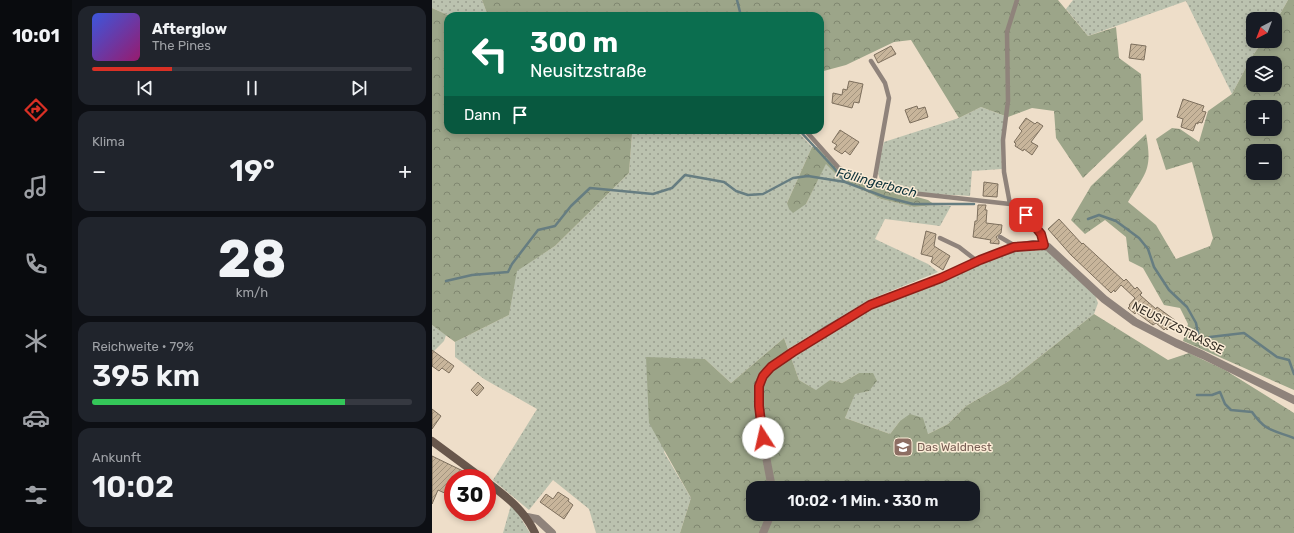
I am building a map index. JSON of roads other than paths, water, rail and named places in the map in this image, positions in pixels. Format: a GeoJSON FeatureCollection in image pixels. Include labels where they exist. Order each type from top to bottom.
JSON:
{"type":"FeatureCollection","features":[{"type":"Feature","properties":{"kind":"street"},"geometry":{"type":"LineString","coordinates":[[771,481],[759,406],[759,386],[763,376],[793,352],[870,305],[941,278],[977,261],[1017,247],[1044,245]]}},
{"type":"Feature","properties":{"kind":"street","name":"NEUSITZSTRASSE"},"geometry":{"type":"LineString","coordinates":[[1044,245],[1054,251],[1104,299],[1135,322],[1294,400]]}},
{"type":"Feature","properties":{"kind":"street"},"geometry":{"type":"LineString","coordinates":[[432,440],[470,469]]}},
{"type":"Feature","properties":{"kind":"street"},"geometry":{"type":"LineString","coordinates":[[496,489],[519,508],[527,517],[535,533]]}},
{"type":"Feature","properties":{"kind":"street"},"geometry":{"type":"LineString","coordinates":[[527,517],[537,519],[552,533]]}},
{"type":"Feature","properties":{"kind":"street"},"geometry":{"type":"LineString","coordinates":[[763,533],[768,521]]}},
{"type":"Feature","properties":{"kind":"lane"},"geometry":{"type":"LineString","coordinates":[[1010,204],[1004,172],[1003,140],[1008,101],[1007,32],[1017,0]]}},
{"type":"Feature","properties":{"kind":"lane"},"geometry":{"type":"LineString","coordinates":[[871,61],[885,83],[889,98],[874,183]]}},
{"type":"Feature","properties":{"kind":"lane","name":"NEUSITZSTRASSE"},"geometry":{"type":"LineString","coordinates":[[809,134],[838,167],[847,174],[911,193],[1010,204],[1026,215],[1041,234],[1044,245]]}},
{"type":"Feature","properties":{"kind":"lane"},"geometry":{"type":"LineString","coordinates":[[1000,237],[1017,247]]}},
{"type":"Feature","properties":{"kind":"lane"},"geometry":{"type":"LineString","coordinates":[[940,238],[959,247],[977,261]]}},
{"type":"Feature","properties":{"kind":"waterway"},"geometry":{"type":"LineString","coordinates":[[737,0],[740,12]]}},
{"type":"Feature","properties":{"kind":"waterway"},"geometry":{"type":"LineString","coordinates":[[803,134],[845,182]]}},
{"type":"Feature","properties":{"kind":"waterway","name":"Föllingerbach"},"geometry":{"type":"LineString","coordinates":[[446,281],[472,275],[508,272],[512,264],[538,230],[555,226],[571,206],[590,188],[653,194],[672,188],[685,175],[724,182],[736,191],[748,195],[763,194],[793,178],[808,176],[845,182],[885,197],[913,204],[974,204]]}},
{"type":"Feature","properties":{"kind":"waterway","name":"Föllingerbach"},"geometry":{"type":"LineString","coordinates":[[1088,219],[1099,215],[1116,221],[1139,238],[1148,249],[1154,267],[1169,290],[1187,307],[1196,323],[1199,338]]}},
{"type":"Feature","properties":{"kind":"waterway","name":"Föllingerbach"},"geometry":{"type":"LineString","coordinates":[[1210,337],[1244,333],[1277,357],[1289,360],[1294,374]]}},
{"type":"Feature","properties":{"kind":"waterway"},"geometry":{"type":"LineString","coordinates":[[1197,395],[1212,395],[1220,392],[1225,404],[1231,410],[1252,412],[1257,419],[1270,430],[1294,438]]}},
{"type":"Feature","properties":{"kind":"place","name":"Das Waldnest"},"geometry":{"type":"Point","coordinates":[903,447]}}]}
